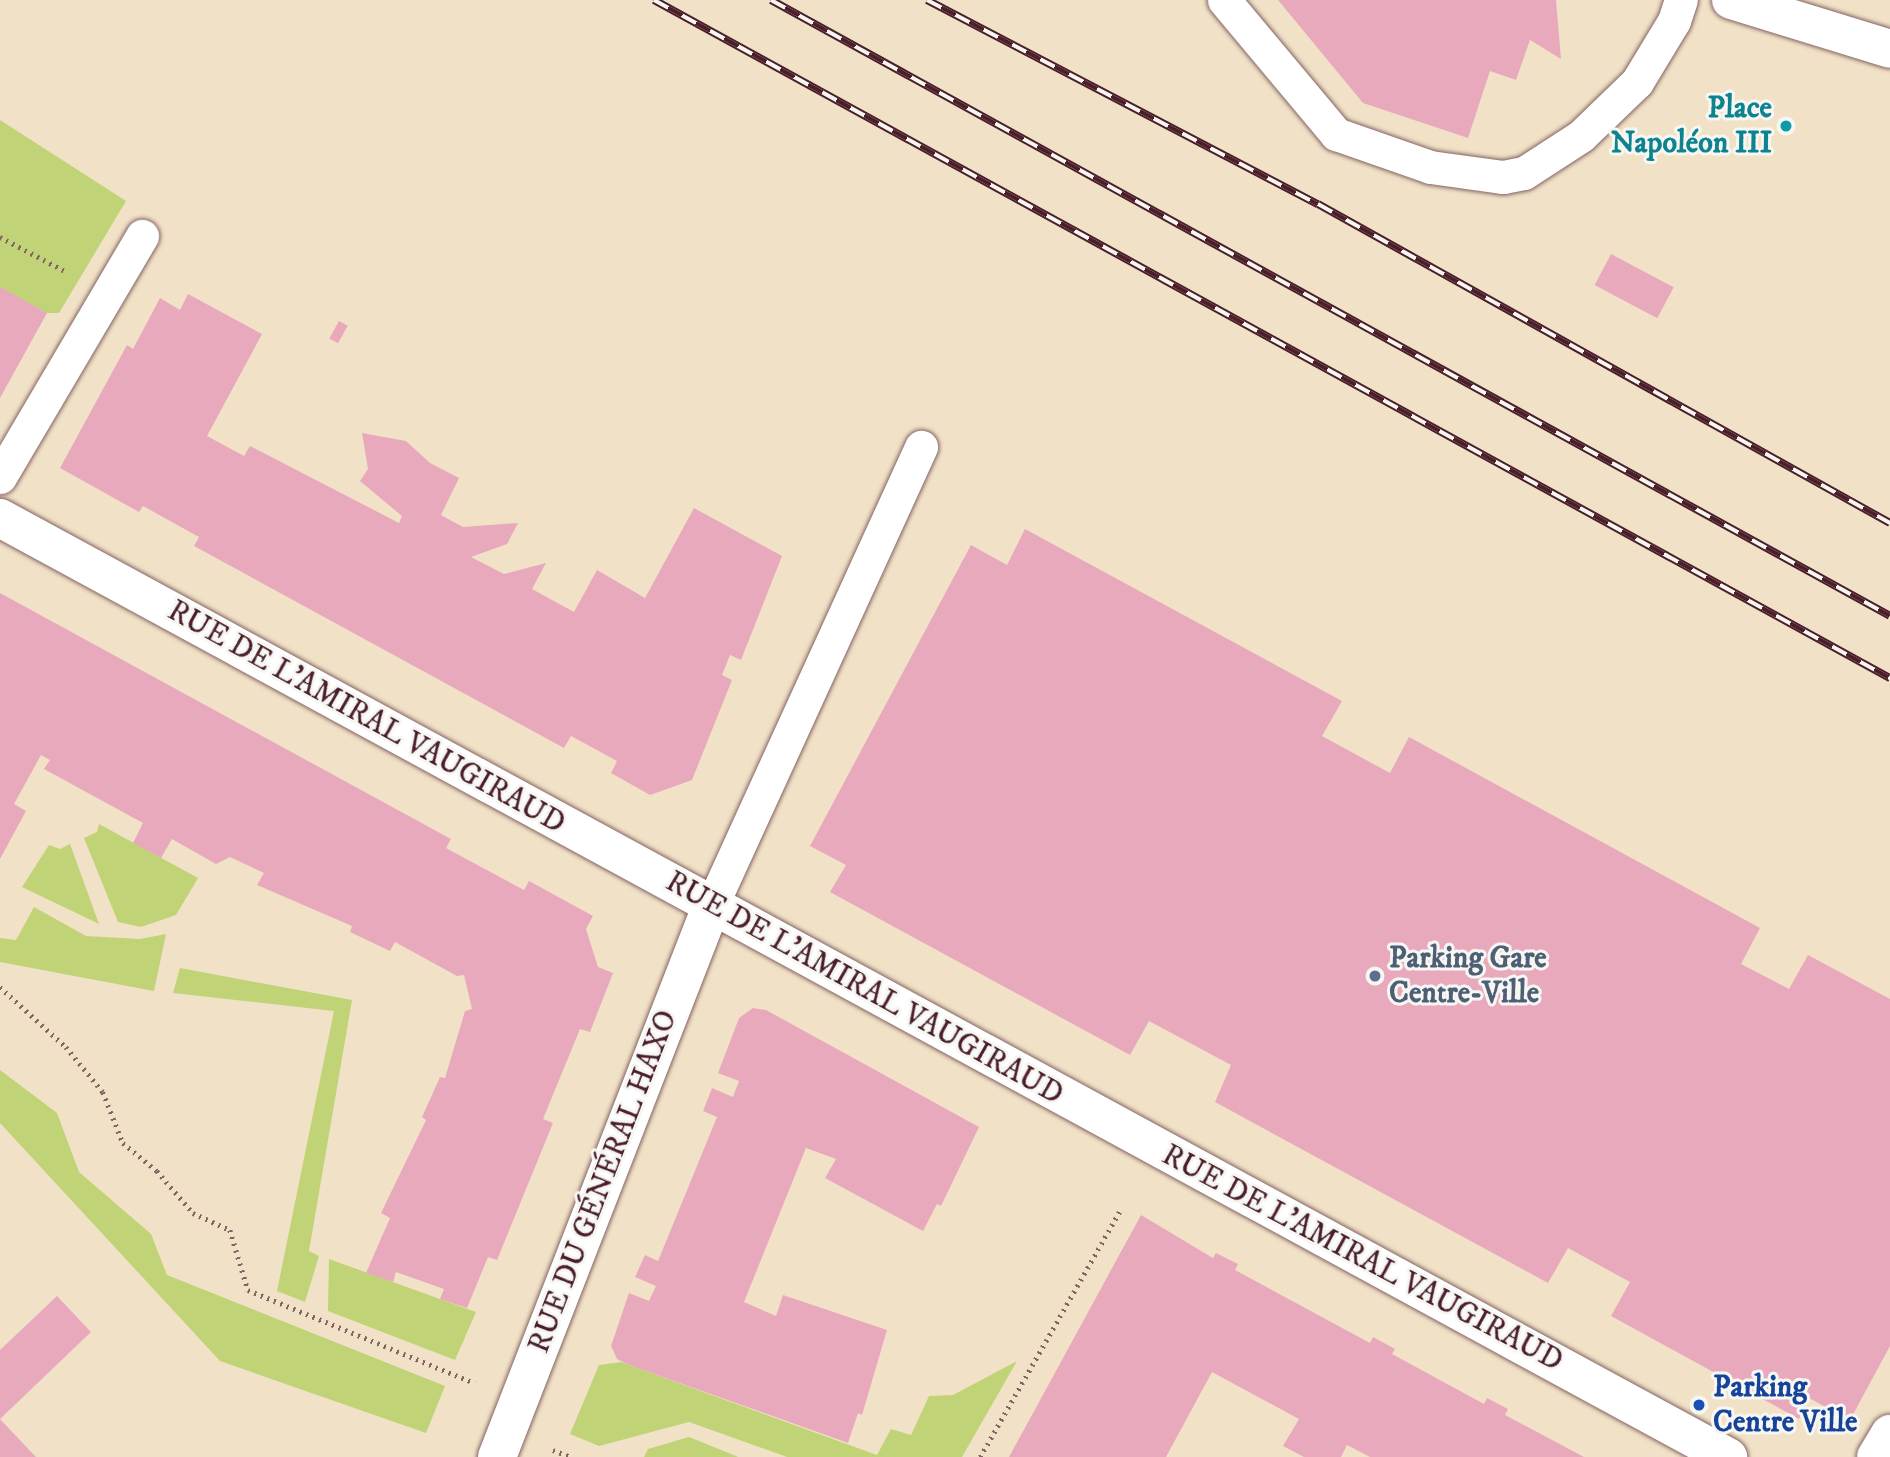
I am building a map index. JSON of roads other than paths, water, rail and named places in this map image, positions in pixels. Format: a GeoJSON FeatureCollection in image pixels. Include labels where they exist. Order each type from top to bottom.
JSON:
{"type":"FeatureCollection","features":[{"type":"Feature","properties":{"kind":"street"},"geometry":{"type":"LineString","coordinates":[[1731,0],[1784,8],[1890,50]]}},
{"type":"Feature","properties":{"kind":"street","name":"RUE DE L'AMIRAL VAUGIRAUD"},"geometry":{"type":"LineString","coordinates":[[0,518],[1728,1457]]}},
{"type":"Feature","properties":{"kind":"street","name":"RUE DU GÉNÉRAL HAXO"},"geometry":{"type":"LineString","coordinates":[[497,1457],[711,906]]}},
{"type":"Feature","properties":{"kind":"street"},"geometry":{"type":"LineString","coordinates":[[1876,1457],[1890,1434]]}},
{"type":"Feature","properties":{"kind":"lane"},"geometry":{"type":"LineString","coordinates":[[1224,0],[1336,134],[1430,167],[1503,177],[1524,173],[1581,136],[1637,82],[1674,21],[1681,0]]}},
{"type":"Feature","properties":{"kind":"lane"},"geometry":{"type":"LineString","coordinates":[[0,477],[142,236]]}},
{"type":"Feature","properties":{"kind":"lane"},"geometry":{"type":"LineString","coordinates":[[711,906],[921,447]]}},
{"type":"Feature","properties":{"kind":"railway"},"geometry":{"type":"LineString","coordinates":[[654,0],[1890,678]]}},
{"type":"Feature","properties":{"kind":"railway"},"geometry":{"type":"LineString","coordinates":[[771,0],[1890,616]]}},
{"type":"Feature","properties":{"kind":"railway"},"geometry":{"type":"LineString","coordinates":[[927,0],[1318,204],[1890,523]]}},
{"type":"Feature","properties":{"kind":"place","name":"Place Napoléon III"},"geometry":{"type":"Point","coordinates":[1786,126]}},
{"type":"Feature","properties":{"kind":"place","name":"Parking Gare Centre-Ville"},"geometry":{"type":"Point","coordinates":[1375,976]}},
{"type":"Feature","properties":{"kind":"place","name":"Parking Centre Ville"},"geometry":{"type":"Point","coordinates":[1699,1405]}}]}
